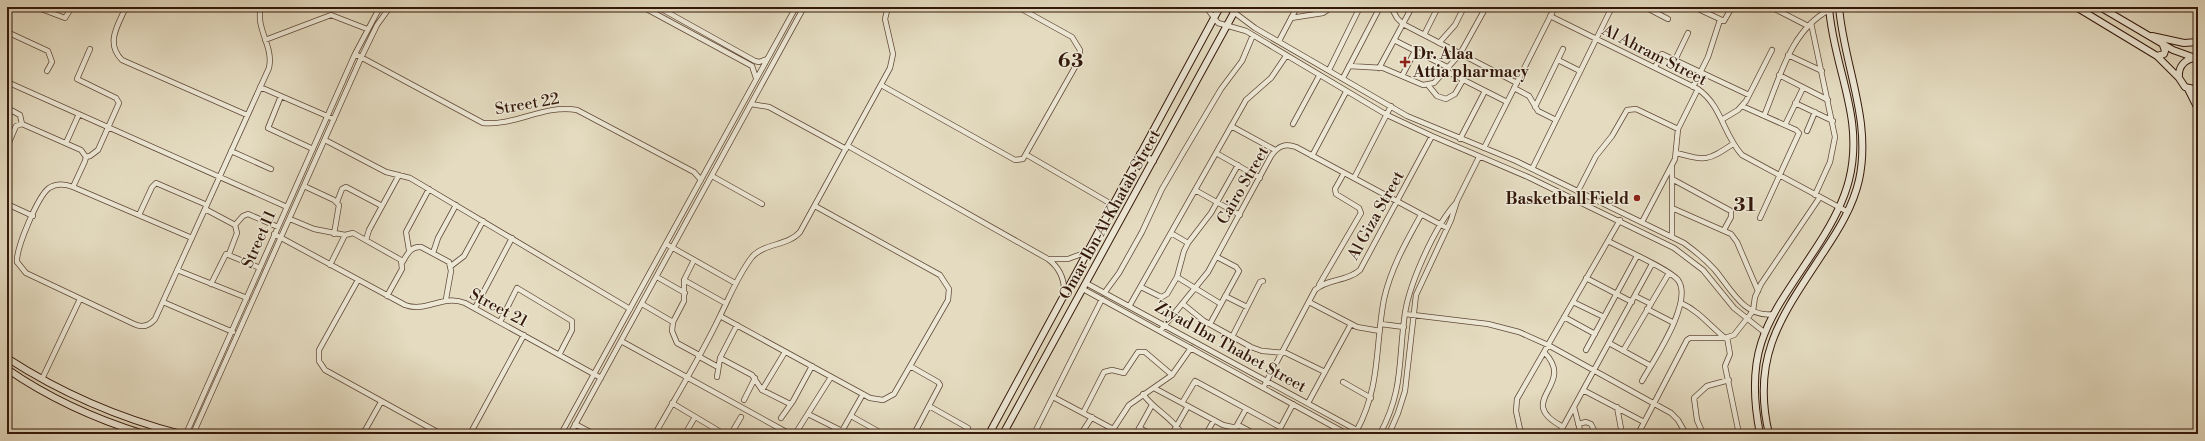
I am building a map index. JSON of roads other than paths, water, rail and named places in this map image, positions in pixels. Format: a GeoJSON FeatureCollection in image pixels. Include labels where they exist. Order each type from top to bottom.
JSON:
{"type":"FeatureCollection","features":[{"type":"Feature","properties":{"kind":"street"},"geometry":{"type":"LineString","coordinates":[[36,7],[65,18],[72,7]]}},
{"type":"Feature","properties":{"kind":"street"},"geometry":{"type":"LineString","coordinates":[[126,7],[113,39],[113,47],[116,54],[122,60],[247,115]]}},
{"type":"Feature","properties":{"kind":"street"},"geometry":{"type":"LineString","coordinates":[[192,238],[73,187],[58,184],[50,187],[40,199],[16,254],[20,268],[26,273],[80,299],[143,326],[155,320],[177,270],[192,238],[260,87],[270,61],[270,54],[260,25],[261,7]]}},
{"type":"Feature","properties":{"kind":"street","name":"Street 11"},"geometry":{"type":"LineString","coordinates":[[186,434],[355,54],[380,7]]}},
{"type":"Feature","properties":{"kind":"street","name":"Street 11"},"geometry":{"type":"LineString","coordinates":[[193,434],[361,58],[377,25],[390,7]]}},
{"type":"Feature","properties":{"kind":"street"},"geometry":{"type":"LineString","coordinates":[[643,7],[752,66],[756,78]]}},
{"type":"Feature","properties":{"kind":"street"},"geometry":{"type":"LineString","coordinates":[[658,7],[668,9],[755,61],[759,62],[767,58]]}},
{"type":"Feature","properties":{"kind":"street"},"geometry":{"type":"LineString","coordinates":[[561,434],[796,7]]}},
{"type":"Feature","properties":{"kind":"street"},"geometry":{"type":"LineString","coordinates":[[570,434],[804,7]]}},
{"type":"Feature","properties":{"kind":"street"},"geometry":{"type":"LineString","coordinates":[[655,434],[720,316],[736,283],[756,254],[798,235],[815,206],[890,68],[892,59],[885,20],[888,7]]}},
{"type":"Feature","properties":{"kind":"street"},"geometry":{"type":"LineString","coordinates":[[881,85],[1015,160],[1023,159],[1027,155],[1079,60],[1080,50],[1072,36],[1018,7]]}},
{"type":"Feature","properties":{"kind":"street"},"geometry":{"type":"LineString","coordinates":[[1206,7],[1220,24],[1251,34],[1319,76],[1387,115],[1620,220],[1665,243],[1692,260],[1708,275],[1734,308],[1764,332]]}},
{"type":"Feature","properties":{"kind":"street","name":"Omar Ibn Al Khatab Street"},"geometry":{"type":"LineString","coordinates":[[989,434],[1220,7]]}},
{"type":"Feature","properties":{"kind":"street"},"geometry":{"type":"LineString","coordinates":[[1227,7],[1236,9],[1252,26],[1391,106],[1460,140],[1484,148],[1532,169],[1672,237],[1706,260],[1738,299],[1753,311],[1759,315],[1774,314]]}},
{"type":"Feature","properties":{"kind":"street"},"geometry":{"type":"LineString","coordinates":[[1279,41],[1297,7]]}},
{"type":"Feature","properties":{"kind":"street"},"geometry":{"type":"LineString","coordinates":[[1291,18],[1323,13],[1332,7]]}},
{"type":"Feature","properties":{"kind":"street"},"geometry":{"type":"LineString","coordinates":[[1329,70],[1360,7]]}},
{"type":"Feature","properties":{"kind":"street"},"geometry":{"type":"LineString","coordinates":[[1343,78],[1380,7]]}},
{"type":"Feature","properties":{"kind":"street"},"geometry":{"type":"LineString","coordinates":[[1391,7],[1397,18],[1403,24],[1517,83]]}},
{"type":"Feature","properties":{"kind":"street"},"geometry":{"type":"LineString","coordinates":[[1379,68],[1412,7]]}},
{"type":"Feature","properties":{"kind":"street"},"geometry":{"type":"LineString","coordinates":[[1424,35],[1438,7]]}},
{"type":"Feature","properties":{"kind":"street"},"geometry":{"type":"LineString","coordinates":[[1439,43],[1455,25],[1464,7]]}},
{"type":"Feature","properties":{"kind":"street"},"geometry":{"type":"LineString","coordinates":[[1349,66],[1388,70],[1423,85],[1434,83],[1460,54],[1486,7]]}},
{"type":"Feature","properties":{"kind":"street"},"geometry":{"type":"LineString","coordinates":[[1484,148],[1555,7]]}},
{"type":"Feature","properties":{"kind":"street"},"geometry":{"type":"LineString","coordinates":[[1532,169],[1612,7]]}},
{"type":"Feature","properties":{"kind":"street"},"geometry":{"type":"LineString","coordinates":[[1645,7],[1668,19]]}},
{"type":"Feature","properties":{"kind":"street"},"geometry":{"type":"LineString","coordinates":[[1694,7],[1720,20],[1725,20],[1732,7]]}},
{"type":"Feature","properties":{"kind":"street"},"geometry":{"type":"LineString","coordinates":[[1771,7],[1810,24]]}},
{"type":"Feature","properties":{"kind":"street"},"geometry":{"type":"LineString","coordinates":[[1769,434],[1764,412],[1763,387],[1766,362],[1772,338],[1787,309],[1848,212],[1859,180],[1863,133],[1860,110],[1839,7]]}},
{"type":"Feature","properties":{"kind":"street"},"geometry":{"type":"LineString","coordinates":[[2076,7],[2157,56],[2188,89],[2198,109]]}},
{"type":"Feature","properties":{"kind":"street"},"geometry":{"type":"LineString","coordinates":[[2100,7],[2163,45],[2196,59]]}},
{"type":"Feature","properties":{"kind":"street"},"geometry":{"type":"LineString","coordinates":[[663,18],[668,9]]}},
{"type":"Feature","properties":{"kind":"street","name":"Omar Ibn Al Khatab Street"},"geometry":{"type":"LineString","coordinates":[[1004,432],[1236,9]]}},
{"type":"Feature","properties":{"kind":"street"},"geometry":{"type":"LineString","coordinates":[[1760,434],[1754,385],[1756,360],[1764,332],[1824,236],[1840,207],[1852,167],[1854,133],[1829,9],[1810,24],[1788,55],[1764,116]]}},
{"type":"Feature","properties":{"kind":"street"},"geometry":{"type":"LineString","coordinates":[[265,40],[331,15],[367,30]]}},
{"type":"Feature","properties":{"kind":"street","name":"Al Ahram Street"},"geometry":{"type":"LineString","coordinates":[[1550,16],[1698,89],[1713,101],[1723,119],[1733,144],[1747,159],[1848,212]]}},
{"type":"Feature","properties":{"kind":"street"},"geometry":{"type":"LineString","coordinates":[[1693,87],[1701,72],[1720,20]]}},
{"type":"Feature","properties":{"kind":"street"},"geometry":{"type":"LineString","coordinates":[[1810,24],[1822,71],[1835,137],[1833,154],[1815,195]]}},
{"type":"Feature","properties":{"kind":"street"},"geometry":{"type":"LineString","coordinates":[[1105,292],[1119,273],[1142,232],[1162,189],[1183,153],[1221,90],[1242,61],[1251,34],[1252,26]]}},
{"type":"Feature","properties":{"kind":"street"},"geometry":{"type":"LineString","coordinates":[[7,32],[48,51],[52,62],[47,71]]}},
{"type":"Feature","properties":{"kind":"street"},"geometry":{"type":"LineString","coordinates":[[1675,60],[1688,33]]}},
{"type":"Feature","properties":{"kind":"street"},"geometry":{"type":"LineString","coordinates":[[2147,35],[2184,43],[2198,42]]}},
{"type":"Feature","properties":{"kind":"street"},"geometry":{"type":"LineString","coordinates":[[1394,40],[1463,80],[1507,102]]}},
{"type":"Feature","properties":{"kind":"street"},"geometry":{"type":"LineString","coordinates":[[2157,56],[2161,56],[2165,51],[2163,45]]}},
{"type":"Feature","properties":{"kind":"street"},"geometry":{"type":"LineString","coordinates":[[73,187],[86,157],[98,150],[119,106],[118,100],[79,80],[77,77],[90,49]]}},
{"type":"Feature","properties":{"kind":"street"},"geometry":{"type":"LineString","coordinates":[[1535,107],[1563,49]]}},
{"type":"Feature","properties":{"kind":"street"},"geometry":{"type":"LineString","coordinates":[[1723,119],[1742,106],[1750,96],[1772,50]]}},
{"type":"Feature","properties":{"kind":"street"},"geometry":{"type":"LineString","coordinates":[[1402,76],[1415,51]]}},
{"type":"Feature","properties":{"kind":"street","name":"Street 22"},"geometry":{"type":"LineString","coordinates":[[355,54],[483,123],[497,124],[511,122],[556,109],[577,110],[694,172],[701,180]]}},
{"type":"Feature","properties":{"kind":"street"},"geometry":{"type":"LineString","coordinates":[[1656,67],[1662,54],[1750,96]]}},
{"type":"Feature","properties":{"kind":"street"},"geometry":{"type":"LineString","coordinates":[[1788,55],[1822,71]]}},
{"type":"Feature","properties":{"kind":"street"},"geometry":{"type":"LineString","coordinates":[[1130,305],[1247,98],[1265,85],[1286,56]]}},
{"type":"Feature","properties":{"kind":"street"},"geometry":{"type":"LineString","coordinates":[[2179,78],[2183,63],[2196,59]]}},
{"type":"Feature","properties":{"kind":"street"},"geometry":{"type":"LineString","coordinates":[[1558,60],[1580,71]]}},
{"type":"Feature","properties":{"kind":"street"},"geometry":{"type":"LineString","coordinates":[[1779,75],[1828,100]]}},
{"type":"Feature","properties":{"kind":"street"},"geometry":{"type":"LineString","coordinates":[[1293,124],[1319,76]]}},
{"type":"Feature","properties":{"kind":"street"},"geometry":{"type":"LineString","coordinates":[[1428,85],[1437,96],[1446,99],[1455,94],[1463,80]]}},
{"type":"Feature","properties":{"kind":"street"},"geometry":{"type":"LineString","coordinates":[[7,82],[287,207]]}},
{"type":"Feature","properties":{"kind":"street"},"geometry":{"type":"LineString","coordinates":[[260,87],[334,119]]}},
{"type":"Feature","properties":{"kind":"street"},"geometry":{"type":"LineString","coordinates":[[1514,88],[1529,96],[1539,112],[1556,120]]}},
{"type":"Feature","properties":{"kind":"street"},"geometry":{"type":"LineString","coordinates":[[1785,125],[1803,88]]}},
{"type":"Feature","properties":{"kind":"street"},"geometry":{"type":"LineString","coordinates":[[1642,222],[1672,165],[1676,153],[1678,129],[1698,89]]}},
{"type":"Feature","properties":{"kind":"street"},"geometry":{"type":"LineString","coordinates":[[2188,89],[2198,90]]}},
{"type":"Feature","properties":{"kind":"street"},"geometry":{"type":"LineString","coordinates":[[1460,140],[1485,91]]}},
{"type":"Feature","properties":{"kind":"street"},"geometry":{"type":"LineString","coordinates":[[1312,156],[1346,92]]}},
{"type":"Feature","properties":{"kind":"street"},"geometry":{"type":"LineString","coordinates":[[281,96],[268,128],[313,149]]}},
{"type":"Feature","properties":{"kind":"street"},"geometry":{"type":"LineString","coordinates":[[1795,103],[1833,121]]}},
{"type":"Feature","properties":{"kind":"street"},"geometry":{"type":"LineString","coordinates":[[751,104],[769,107],[847,147],[1048,259],[1056,266],[1062,276],[1064,294]]}},
{"type":"Feature","properties":{"kind":"street"},"geometry":{"type":"LineString","coordinates":[[1354,178],[1391,106]]}},
{"type":"Feature","properties":{"kind":"street"},"geometry":{"type":"LineString","coordinates":[[1742,106],[1785,125],[1799,133],[1760,218]]}},
{"type":"Feature","properties":{"kind":"street"},"geometry":{"type":"LineString","coordinates":[[7,108],[20,115],[22,124]]}},
{"type":"Feature","properties":{"kind":"street"},"geometry":{"type":"LineString","coordinates":[[1578,191],[1597,154],[1612,136],[1627,110],[1636,109],[1678,129]]}},
{"type":"Feature","properties":{"kind":"street"},"geometry":{"type":"LineString","coordinates":[[1806,131],[1815,112]]}},
{"type":"Feature","properties":{"kind":"street"},"geometry":{"type":"LineString","coordinates":[[66,144],[79,114]]}},
{"type":"Feature","properties":{"kind":"street"},"geometry":{"type":"LineString","coordinates":[[7,146],[16,126],[22,124],[81,150],[86,157]]}},
{"type":"Feature","properties":{"kind":"street"},"geometry":{"type":"LineString","coordinates":[[1231,126],[1275,150]]}},
{"type":"Feature","properties":{"kind":"street","name":"Al Giza Street"},"geometry":{"type":"LineString","coordinates":[[1318,287],[1325,283],[1350,278],[1360,270],[1432,136]]}},
{"type":"Feature","properties":{"kind":"street"},"geometry":{"type":"LineString","coordinates":[[325,140],[380,169],[410,178],[630,309]]}},
{"type":"Feature","properties":{"kind":"street"},"geometry":{"type":"LineString","coordinates":[[1676,153],[1702,160],[1708,159],[1733,144]]}},
{"type":"Feature","properties":{"kind":"street","name":"Cairo Street"},"geometry":{"type":"LineString","coordinates":[[1160,331],[1183,304],[1217,257],[1275,150],[1285,145],[1291,145],[1447,228]]}},
{"type":"Feature","properties":{"kind":"street"},"geometry":{"type":"LineString","coordinates":[[718,150],[724,154]]}},
{"type":"Feature","properties":{"kind":"street"},"geometry":{"type":"LineString","coordinates":[[231,151],[271,169]]}},
{"type":"Feature","properties":{"kind":"street"},"geometry":{"type":"LineString","coordinates":[[1216,153],[1260,178]]}},
{"type":"Feature","properties":{"kind":"street"},"geometry":{"type":"LineString","coordinates":[[1140,154],[1153,161]]}},
{"type":"Feature","properties":{"kind":"street"},"geometry":{"type":"LineString","coordinates":[[1027,155],[1113,205]]}},
{"type":"Feature","properties":{"kind":"street"},"geometry":{"type":"LineString","coordinates":[[1389,434],[1405,391],[1413,315],[1420,286],[1447,228],[1457,201],[1480,157]]}},
{"type":"Feature","properties":{"kind":"street"},"geometry":{"type":"LineString","coordinates":[[1141,287],[1162,297],[1167,294],[1177,277],[1182,255],[1188,243],[1204,224],[1238,165]]}},
{"type":"Feature","properties":{"kind":"street"},"geometry":{"type":"LineString","coordinates":[[1672,165],[1672,237]]}},
{"type":"Feature","properties":{"kind":"street"},"geometry":{"type":"LineString","coordinates":[[7,168],[9,172],[7,180]]}},
{"type":"Feature","properties":{"kind":"street"},"geometry":{"type":"LineString","coordinates":[[1263,388],[1309,302],[1361,213],[1358,208],[1336,194],[1335,189],[1344,173]]}},
{"type":"Feature","properties":{"kind":"street"},"geometry":{"type":"LineString","coordinates":[[366,240],[369,230],[399,175]]}},
{"type":"Feature","properties":{"kind":"street"},"geometry":{"type":"LineString","coordinates":[[712,176],[762,204]]}},
{"type":"Feature","properties":{"kind":"street"},"geometry":{"type":"LineString","coordinates":[[1672,179],[1731,212],[1731,217],[1724,230]]}},
{"type":"Feature","properties":{"kind":"street"},"geometry":{"type":"LineString","coordinates":[[139,215],[152,187],[156,183],[206,207],[235,224],[237,233],[229,254],[224,256],[211,284]]}},
{"type":"Feature","properties":{"kind":"street"},"geometry":{"type":"LineString","coordinates":[[304,186],[337,202]]}},
{"type":"Feature","properties":{"kind":"street"},"geometry":{"type":"LineString","coordinates":[[334,234],[335,223],[340,210],[337,202],[342,189],[346,187],[382,206]]}},
{"type":"Feature","properties":{"kind":"street"},"geometry":{"type":"LineString","coordinates":[[387,296],[402,269],[402,263],[409,250],[406,232],[429,189]]}},
{"type":"Feature","properties":{"kind":"street"},"geometry":{"type":"LineString","coordinates":[[1195,190],[1240,215]]}},
{"type":"Feature","properties":{"kind":"street"},"geometry":{"type":"LineString","coordinates":[[1638,434],[1688,339],[1726,338],[1734,335],[1753,311],[1758,290],[1820,198]]}},
{"type":"Feature","properties":{"kind":"street"},"geometry":{"type":"LineString","coordinates":[[1380,434],[1389,417],[1397,392],[1405,314],[1414,280],[1440,225],[1457,201]]}},
{"type":"Feature","properties":{"kind":"street"},"geometry":{"type":"LineString","coordinates":[[7,204],[33,216]]}},
{"type":"Feature","properties":{"kind":"street"},"geometry":{"type":"LineString","coordinates":[[433,253],[438,238],[456,205]]}},
{"type":"Feature","properties":{"kind":"street"},"geometry":{"type":"LineString","coordinates":[[720,316],[863,394],[878,400],[890,397],[910,366],[948,300],[948,283],[940,275],[815,206]]}},
{"type":"Feature","properties":{"kind":"street"},"geometry":{"type":"LineString","coordinates":[[1672,208],[1724,230],[1734,238],[1758,290]]}},
{"type":"Feature","properties":{"kind":"street"},"geometry":{"type":"LineString","coordinates":[[1611,216],[1615,209]]}},
{"type":"Feature","properties":{"kind":"street"},"geometry":{"type":"LineString","coordinates":[[235,224],[248,214],[278,227]]}},
{"type":"Feature","properties":{"kind":"street"},"geometry":{"type":"LineString","coordinates":[[1357,430],[1371,398],[1375,377],[1384,299],[1393,268],[1422,215]]}},
{"type":"Feature","properties":{"kind":"street"},"geometry":{"type":"LineString","coordinates":[[290,219],[314,229],[334,234],[345,235],[353,233],[399,258],[402,263]]}},
{"type":"Feature","properties":{"kind":"street"},"geometry":{"type":"LineString","coordinates":[[1521,434],[1516,405],[1544,352],[1620,220]]}},
{"type":"Feature","properties":{"kind":"street"},"geometry":{"type":"LineString","coordinates":[[446,299],[451,266],[464,256],[483,221]]}},
{"type":"Feature","properties":{"kind":"street"},"geometry":{"type":"LineString","coordinates":[[1171,233],[1188,243]]}},
{"type":"Feature","properties":{"kind":"street","name":"Street 21"},"geometry":{"type":"LineString","coordinates":[[274,234],[405,305],[416,308],[446,299],[459,300],[601,378]]}},
{"type":"Feature","properties":{"kind":"street"},"geometry":{"type":"LineString","coordinates":[[330,265],[345,235]]}},
{"type":"Feature","properties":{"kind":"street"},"geometry":{"type":"LineString","coordinates":[[475,308],[512,238]]}},
{"type":"Feature","properties":{"kind":"street"},"geometry":{"type":"LineString","coordinates":[[1608,240],[1669,273],[1680,285],[1681,303],[1674,323],[1642,381]]}},
{"type":"Feature","properties":{"kind":"street"},"geometry":{"type":"LineString","coordinates":[[666,244],[736,283]]}},
{"type":"Feature","properties":{"kind":"street"},"geometry":{"type":"LineString","coordinates":[[409,250],[412,248],[421,247],[445,260],[451,266]]}},
{"type":"Feature","properties":{"kind":"street"},"geometry":{"type":"LineString","coordinates":[[1048,259],[1068,259],[1087,252]]}},
{"type":"Feature","properties":{"kind":"street"},"geometry":{"type":"LineString","coordinates":[[229,254],[260,268]]}},
{"type":"Feature","properties":{"kind":"street"},"geometry":{"type":"LineString","coordinates":[[1586,350],[1637,256]]}},
{"type":"Feature","properties":{"kind":"street"},"geometry":{"type":"LineString","coordinates":[[1210,324],[1238,274],[1238,269],[1217,257]]}},
{"type":"Feature","properties":{"kind":"street"},"geometry":{"type":"LineString","coordinates":[[694,260],[684,280],[684,301],[673,322],[672,330],[674,339],[718,367]]}},
{"type":"Feature","properties":{"kind":"street"},"geometry":{"type":"LineString","coordinates":[[1559,434],[1652,264]]}},
{"type":"Feature","properties":{"kind":"street"},"geometry":{"type":"LineString","coordinates":[[177,270],[247,298]]}},
{"type":"Feature","properties":{"kind":"street"},"geometry":{"type":"LineString","coordinates":[[1623,351],[1669,273]]}},
{"type":"Feature","properties":{"kind":"street"},"geometry":{"type":"LineString","coordinates":[[657,277],[685,293]]}},
{"type":"Feature","properties":{"kind":"street"},"geometry":{"type":"LineString","coordinates":[[1177,277],[1221,304]]}},
{"type":"Feature","properties":{"kind":"street"},"geometry":{"type":"LineString","coordinates":[[1586,278],[1632,302]]}},
{"type":"Feature","properties":{"kind":"street"},"geometry":{"type":"LineString","coordinates":[[358,280],[319,350],[319,361],[325,370],[441,434]]}},
{"type":"Feature","properties":{"kind":"street"},"geometry":{"type":"LineString","coordinates":[[684,280],[725,303]]}},
{"type":"Feature","properties":{"kind":"street"},"geometry":{"type":"LineString","coordinates":[[1232,337],[1247,307],[1263,281]]}},
{"type":"Feature","properties":{"kind":"street","name":"Ziyad Ibn Thabet Street"},"geometry":{"type":"LineString","coordinates":[[1086,283],[1165,324],[1364,434]]}},
{"type":"Feature","properties":{"kind":"street"},"geometry":{"type":"LineString","coordinates":[[500,322],[517,288],[572,321],[572,330],[559,355]]}},
{"type":"Feature","properties":{"kind":"street","name":"Ziyad Ibn Thabet Street"},"geometry":{"type":"LineString","coordinates":[[1083,289],[1347,434]]}},
{"type":"Feature","properties":{"kind":"street"},"geometry":{"type":"LineString","coordinates":[[1226,296],[1247,307]]}},
{"type":"Feature","properties":{"kind":"street"},"geometry":{"type":"LineString","coordinates":[[1635,296],[1650,304]]}},
{"type":"Feature","properties":{"kind":"street"},"geometry":{"type":"LineString","coordinates":[[42,379],[80,299]]}},
{"type":"Feature","properties":{"kind":"street"},"geometry":{"type":"LineString","coordinates":[[1034,434],[1102,299]]}},
{"type":"Feature","properties":{"kind":"street"},"geometry":{"type":"LineString","coordinates":[[163,302],[238,334]]}},
{"type":"Feature","properties":{"kind":"street"},"geometry":{"type":"LineString","coordinates":[[1309,302],[1363,329],[1380,330]]}},
{"type":"Feature","properties":{"kind":"street"},"geometry":{"type":"LineString","coordinates":[[1573,302],[1604,318]]}},
{"type":"Feature","properties":{"kind":"street"},"geometry":{"type":"LineString","coordinates":[[1681,303],[1700,314],[1707,323],[1726,338],[1730,354],[1726,366],[1732,407],[1739,434]]}},
{"type":"Feature","properties":{"kind":"street"},"geometry":{"type":"LineString","coordinates":[[642,304],[673,322]]}},
{"type":"Feature","properties":{"kind":"street"},"geometry":{"type":"LineString","coordinates":[[1183,304],[1210,324],[1255,349],[1282,351],[1325,372]]}},
{"type":"Feature","properties":{"kind":"street"},"geometry":{"type":"LineString","coordinates":[[1648,309],[1674,323]]}},
{"type":"Feature","properties":{"kind":"street"},"geometry":{"type":"LineString","coordinates":[[1405,314],[1504,327],[1534,338],[1654,403],[1675,416],[1686,434]]}},
{"type":"Feature","properties":{"kind":"street"},"geometry":{"type":"LineString","coordinates":[[1564,317],[1594,334]]}},
{"type":"Feature","properties":{"kind":"street"},"geometry":{"type":"LineString","coordinates":[[1308,403],[1351,324]]}},
{"type":"Feature","properties":{"kind":"street"},"geometry":{"type":"LineString","coordinates":[[1381,324],[1404,327]]}},
{"type":"Feature","properties":{"kind":"street"},"geometry":{"type":"LineString","coordinates":[[717,377],[720,358],[737,325]]}},
{"type":"Feature","properties":{"kind":"street"},"geometry":{"type":"LineString","coordinates":[[470,434],[524,335]]}},
{"type":"Feature","properties":{"kind":"street"},"geometry":{"type":"LineString","coordinates":[[621,341],[790,434]]}},
{"type":"Feature","properties":{"kind":"street"},"geometry":{"type":"LineString","coordinates":[[1609,343],[1651,366]]}},
{"type":"Feature","properties":{"kind":"street"},"geometry":{"type":"LineString","coordinates":[[1110,434],[1129,405],[1172,375],[1192,348]]}},
{"type":"Feature","properties":{"kind":"street"},"geometry":{"type":"LineString","coordinates":[[762,390],[785,352]]}},
{"type":"Feature","properties":{"kind":"street"},"geometry":{"type":"LineString","coordinates":[[1083,413],[1104,372],[1112,370],[1124,373],[1138,352],[1145,352],[1172,375]]}},
{"type":"Feature","properties":{"kind":"street"},"geometry":{"type":"LineString","coordinates":[[1544,352],[1552,360],[1556,369],[1554,380],[1544,398],[1543,407],[1550,419],[1563,427]]}},
{"type":"Feature","properties":{"kind":"street"},"geometry":{"type":"LineString","coordinates":[[7,358],[42,379],[111,412],[145,424],[181,434]]}},
{"type":"Feature","properties":{"kind":"street"},"geometry":{"type":"LineString","coordinates":[[720,358],[755,378],[762,390],[790,404]]}},
{"type":"Feature","properties":{"kind":"street"},"geometry":{"type":"LineString","coordinates":[[781,418],[812,366]]}},
{"type":"Feature","properties":{"kind":"street"},"geometry":{"type":"LineString","coordinates":[[910,366],[939,384],[939,388],[914,434]]}},
{"type":"Feature","properties":{"kind":"street"},"geometry":{"type":"LineString","coordinates":[[7,368],[53,397],[84,412],[144,434]]}},
{"type":"Feature","properties":{"kind":"street"},"geometry":{"type":"LineString","coordinates":[[797,431],[831,377]]}},
{"type":"Feature","properties":{"kind":"street"},"geometry":{"type":"LineString","coordinates":[[744,400],[755,378]]}},
{"type":"Feature","properties":{"kind":"street"},"geometry":{"type":"LineString","coordinates":[[1703,434],[1697,420],[1694,398],[1707,386],[1729,380]]}},
{"type":"Feature","properties":{"kind":"street"},"geometry":{"type":"LineString","coordinates":[[1182,403],[1195,382],[1280,427]]}},
{"type":"Feature","properties":{"kind":"street"},"geometry":{"type":"LineString","coordinates":[[1344,382],[1371,398]]}},
{"type":"Feature","properties":{"kind":"street"},"geometry":{"type":"LineString","coordinates":[[1154,388],[1214,420],[1228,426],[1237,426],[1255,434]]}},
{"type":"Feature","properties":{"kind":"street"},"geometry":{"type":"LineString","coordinates":[[1583,390],[1644,422]]}},
{"type":"Feature","properties":{"kind":"street"},"geometry":{"type":"LineString","coordinates":[[808,414],[840,431],[846,432],[851,416],[863,394]]}},
{"type":"Feature","properties":{"kind":"street"},"geometry":{"type":"LineString","coordinates":[[1143,394],[1152,405],[1177,425],[1182,434]]}},
{"type":"Feature","properties":{"kind":"street"},"geometry":{"type":"LineString","coordinates":[[1053,397],[1113,429]]}},
{"type":"Feature","properties":{"kind":"street"},"geometry":{"type":"LineString","coordinates":[[363,434],[381,402]]}},
{"type":"Feature","properties":{"kind":"street"},"geometry":{"type":"LineString","coordinates":[[672,403],[724,434]]}},
{"type":"Feature","properties":{"kind":"street"},"geometry":{"type":"LineString","coordinates":[[1276,434],[1293,404]]}},
{"type":"Feature","properties":{"kind":"street"},"geometry":{"type":"LineString","coordinates":[[1136,434],[1152,405]]}},
{"type":"Feature","properties":{"kind":"street"},"geometry":{"type":"LineString","coordinates":[[929,406],[968,428]]}},
{"type":"Feature","properties":{"kind":"street"},"geometry":{"type":"LineString","coordinates":[[1172,434],[1188,406]]}},
{"type":"Feature","properties":{"kind":"street"},"geometry":{"type":"LineString","coordinates":[[1574,407],[1581,434]]}},
{"type":"Feature","properties":{"kind":"street"},"geometry":{"type":"LineString","coordinates":[[1617,407],[1622,434]]}},
{"type":"Feature","properties":{"kind":"street"},"geometry":{"type":"LineString","coordinates":[[1232,434],[1246,409]]}},
{"type":"Feature","properties":{"kind":"street"},"geometry":{"type":"LineString","coordinates":[[851,416],[883,434]]}},
{"type":"Feature","properties":{"kind":"street"},"geometry":{"type":"LineString","coordinates":[[685,434],[695,417]]}},
{"type":"Feature","properties":{"kind":"street"},"geometry":{"type":"LineString","coordinates":[[731,434],[741,417]]}},
{"type":"Feature","properties":{"kind":"street"},"geometry":{"type":"LineString","coordinates":[[1081,434],[1092,417]]}},
{"type":"Feature","properties":{"kind":"street"},"geometry":{"type":"LineString","coordinates":[[192,419],[199,422]]}},
{"type":"Feature","properties":{"kind":"street"},"geometry":{"type":"LineString","coordinates":[[1206,434],[1214,420]]}},
{"type":"Feature","properties":{"kind":"street"},"geometry":{"type":"LineString","coordinates":[[1578,424],[1586,422],[1591,424],[1596,434]]}},
{"type":"Feature","properties":{"kind":"street"},"geometry":{"type":"LineString","coordinates":[[994,423],[1004,432]]}},
{"type":"Feature","properties":{"kind":"street"},"geometry":{"type":"LineString","coordinates":[[575,424],[594,434]]}},
{"type":"Feature","properties":{"kind":"street"},"geometry":{"type":"LineString","coordinates":[[1139,428],[1151,434]]}},
{"type":"Feature","properties":{"kind":"place","name":"Dr. Alaa Attia pharmacy"},"geometry":{"type":"Point","coordinates":[1405,62]}},
{"type":"Feature","properties":{"kind":"place","name":"Basketball Field"},"geometry":{"type":"Point","coordinates":[1637,198]}},
{"type":"Feature","properties":{"kind":"district","name":"63"},"geometry":{"type":"Point","coordinates":[1071,60]}},
{"type":"Feature","properties":{"kind":"district","name":"31"},"geometry":{"type":"Point","coordinates":[1745,204]}}]}
